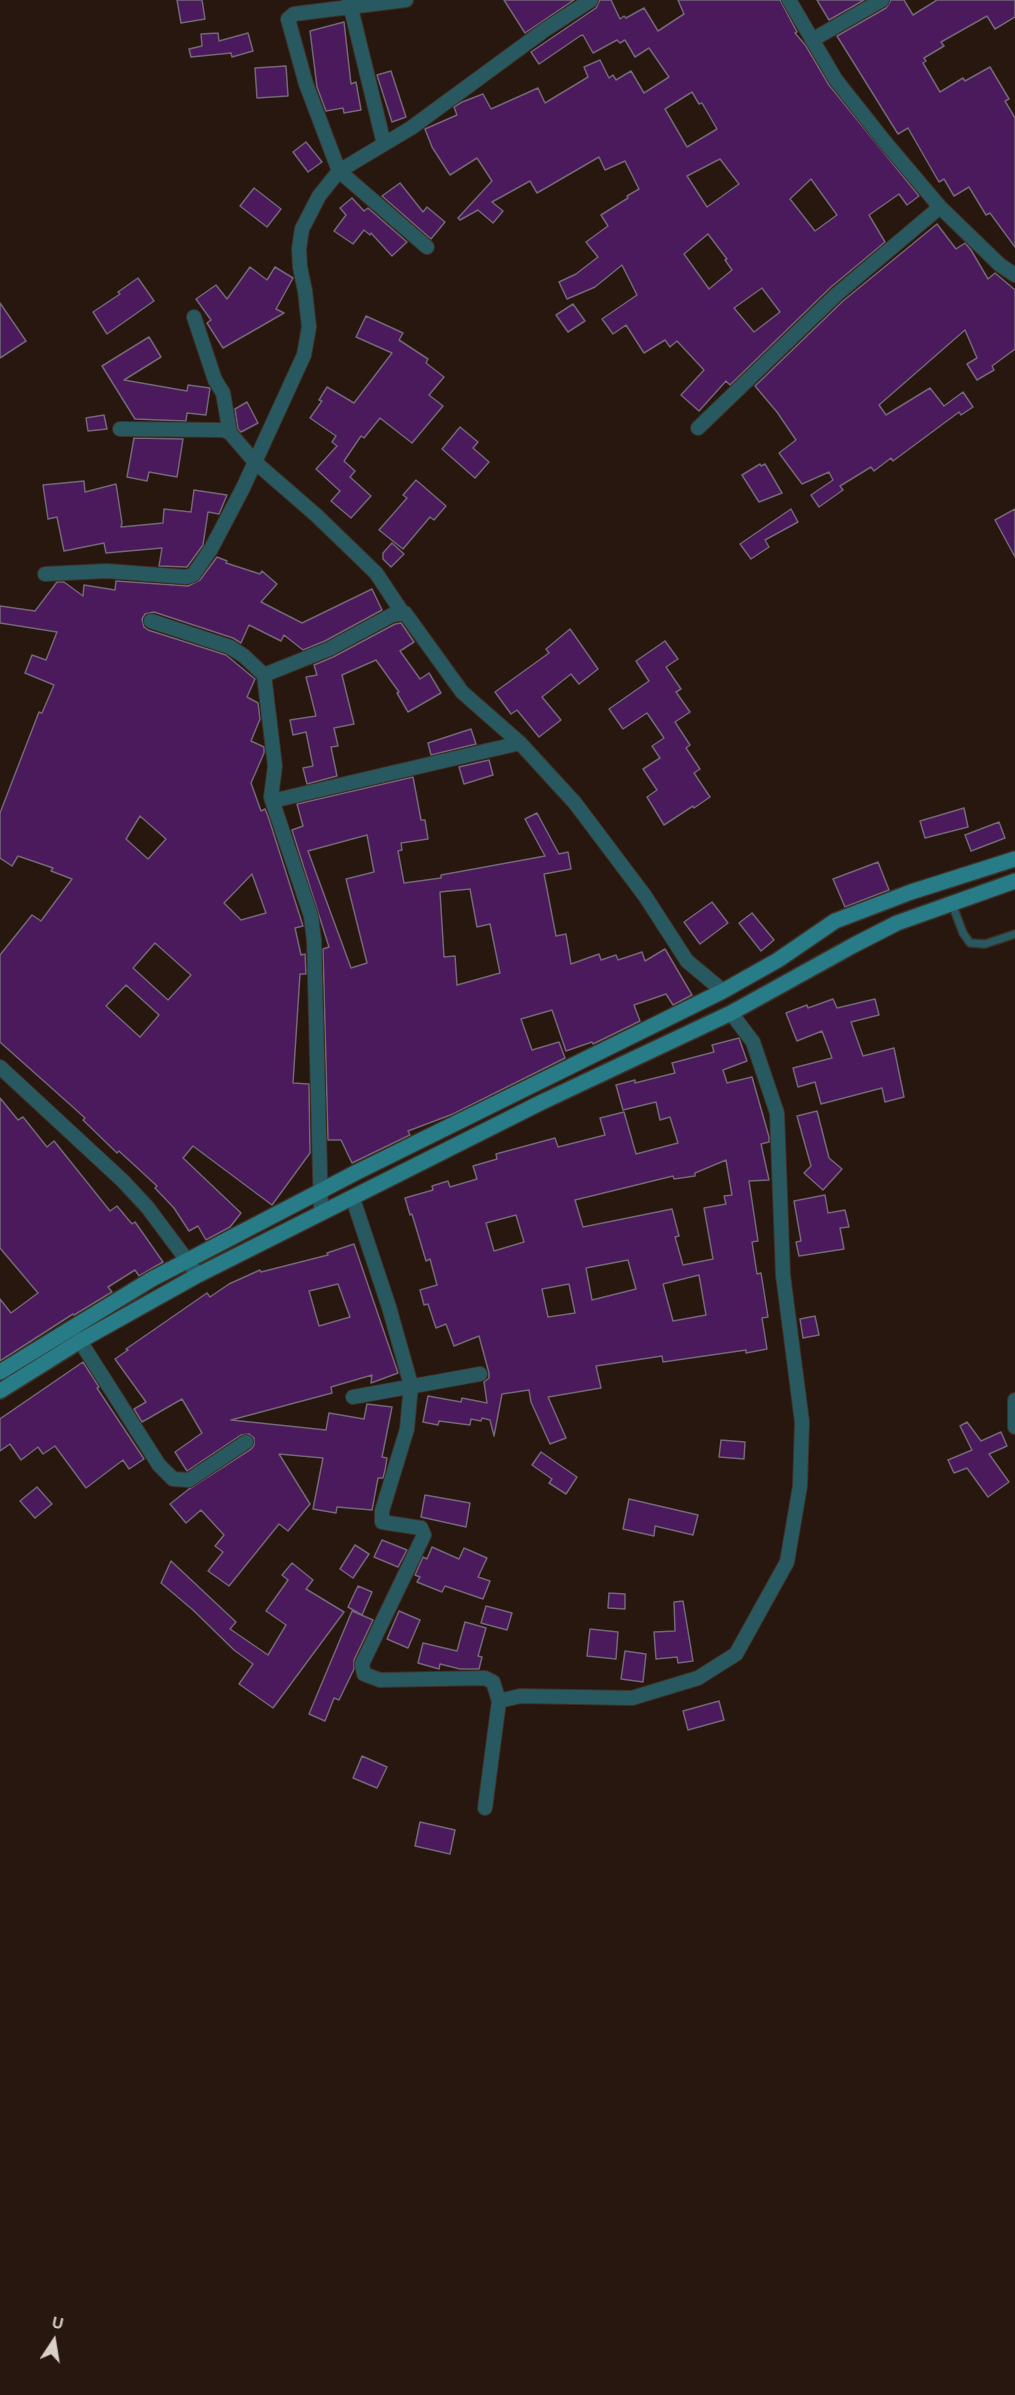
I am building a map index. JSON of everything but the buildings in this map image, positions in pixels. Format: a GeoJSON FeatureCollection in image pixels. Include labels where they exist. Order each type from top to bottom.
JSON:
{"type":"FeatureCollection","features":[{"type":"Feature","properties":{"kind":"main road"},"geometry":{"type":"LineString","coordinates":[[0,1372],[70,1328],[186,1261],[320,1191],[723,991],[778,960],[835,921],[959,876],[1015,859]]}},
{"type":"Feature","properties":{"kind":"main road"},"geometry":{"type":"LineString","coordinates":[[959,876],[969,897]]}},
{"type":"Feature","properties":{"kind":"main road"},"geometry":{"type":"LineString","coordinates":[[0,1391],[80,1341],[198,1275],[321,1212],[353,1199],[552,1097],[731,1013],[815,965],[897,923],[1015,881]]}},
{"type":"Feature","properties":{"kind":"street"},"geometry":{"type":"LineString","coordinates":[[406,0],[350,4],[294,14],[288,19],[306,84],[339,171],[427,247]]}},
{"type":"Feature","properties":{"kind":"street"},"geometry":{"type":"LineString","coordinates":[[45,574],[107,571],[186,577],[194,575],[211,549],[255,462],[304,355],[308,311],[299,249],[302,228],[319,196],[339,171],[411,128],[546,29],[591,0]]}},
{"type":"Feature","properties":{"kind":"street"},"geometry":{"type":"LineString","coordinates":[[789,0],[836,80],[885,142],[940,207],[1000,265],[1015,275]]}},
{"type":"Feature","properties":{"kind":"street"},"geometry":{"type":"LineString","coordinates":[[812,40],[882,0]]}},
{"type":"Feature","properties":{"kind":"street"},"geometry":{"type":"LineString","coordinates":[[350,4],[384,144]]}},
{"type":"Feature","properties":{"kind":"street"},"geometry":{"type":"LineString","coordinates":[[698,428],[837,294],[940,207]]}},
{"type":"Feature","properties":{"kind":"street"},"geometry":{"type":"LineString","coordinates":[[194,317],[215,380],[223,393],[230,433]]}},
{"type":"Feature","properties":{"kind":"street"},"geometry":{"type":"LineString","coordinates":[[120,429],[224,430],[230,433],[255,462],[316,515],[376,573],[462,692],[520,743],[575,803],[645,896],[687,961],[723,991]]}},
{"type":"Feature","properties":{"kind":"street"},"geometry":{"type":"LineString","coordinates":[[264,675],[329,649],[402,612]]}},
{"type":"Feature","properties":{"kind":"street"},"geometry":{"type":"LineString","coordinates":[[151,621],[230,647],[244,656],[264,675],[274,766],[272,801],[308,909],[314,940],[321,1212]]}},
{"type":"Feature","properties":{"kind":"street"},"geometry":{"type":"LineString","coordinates":[[272,801],[520,743]]}},
{"type":"Feature","properties":{"kind":"street"},"geometry":{"type":"LineString","coordinates":[[499,1701],[520,1696],[632,1698],[699,1678],[736,1654],[787,1562],[800,1486],[802,1422],[783,1275],[777,1113],[753,1042],[731,1013]]}},
{"type":"Feature","properties":{"kind":"street"},"geometry":{"type":"LineString","coordinates":[[0,1067],[123,1181],[148,1208],[198,1275]]}},
{"type":"Feature","properties":{"kind":"street"},"geometry":{"type":"LineString","coordinates":[[353,1199],[389,1307],[411,1385],[407,1429],[382,1511],[382,1522],[421,1528],[424,1535],[362,1664],[364,1674],[380,1680],[485,1678],[493,1682],[499,1701],[485,1808]]}},
{"type":"Feature","properties":{"kind":"street"},"geometry":{"type":"LineString","coordinates":[[80,1341],[153,1456],[166,1474],[173,1479],[189,1480],[246,1442]]}},
{"type":"Feature","properties":{"kind":"street"},"geometry":{"type":"LineString","coordinates":[[353,1397],[480,1374]]}},
{"type":"Feature","properties":{"kind":"street"},"geometry":{"type":"LineString","coordinates":[[1015,1400],[1015,1427]]}},
{"type":"Feature","properties":{"kind":"lane"},"geometry":{"type":"LineString","coordinates":[[952,903],[963,933],[970,943],[985,945],[1015,934]]}}]}
